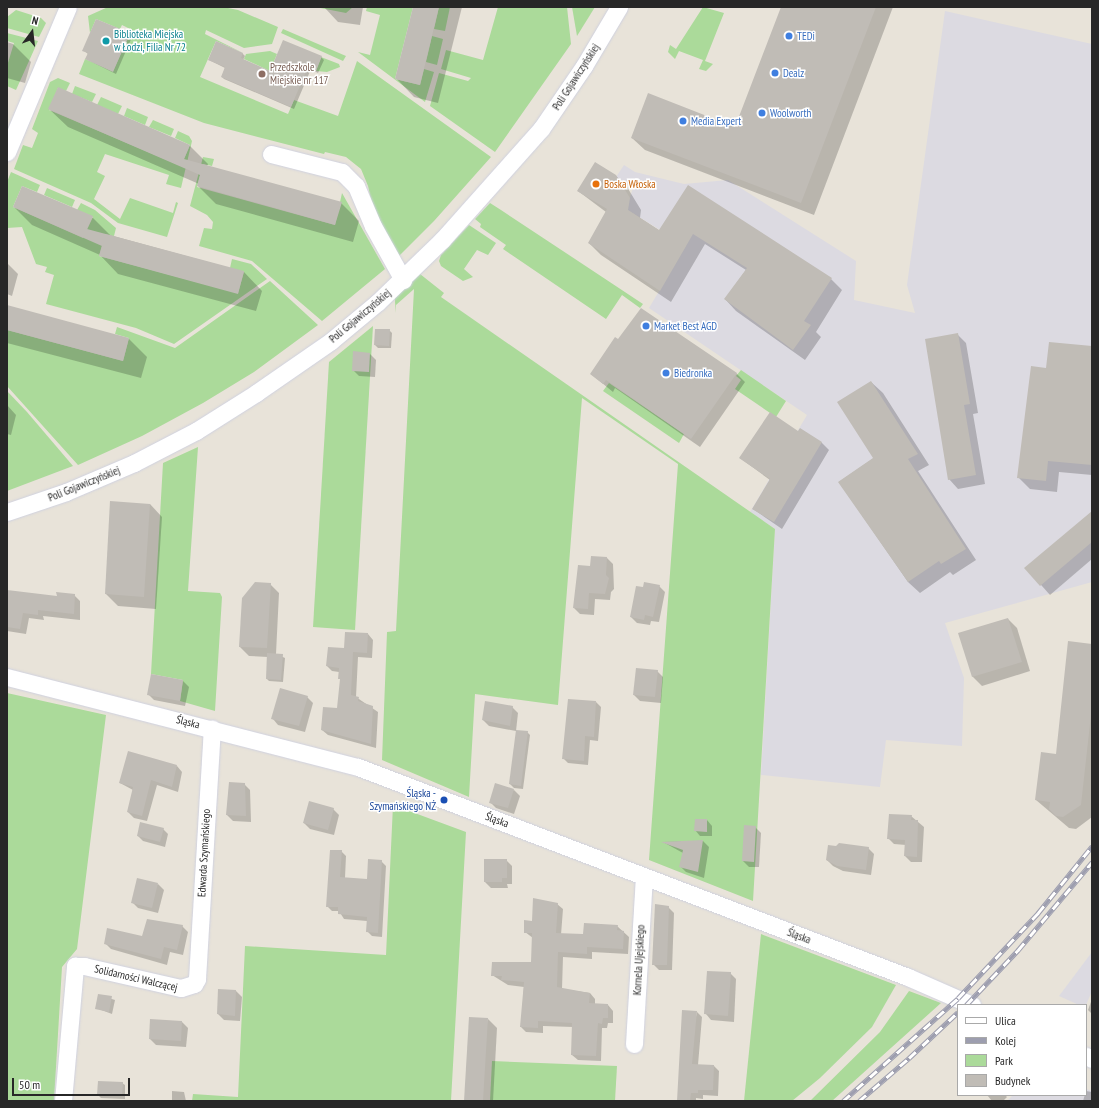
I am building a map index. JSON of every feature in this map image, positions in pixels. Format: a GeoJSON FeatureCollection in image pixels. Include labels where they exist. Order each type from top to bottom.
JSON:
{"type":"FeatureCollection","features":[{"type":"Feature","properties":{"kind":"street"},"geometry":{"type":"LineString","coordinates":[[7,152],[68,7]]}},
{"type":"Feature","properties":{"kind":"street","name":"Poli Gojawiczyńskiej"},"geometry":{"type":"LineString","coordinates":[[7,512],[66,492],[134,463],[196,431],[256,394],[331,341],[403,280],[490,189],[541,129],[584,66],[619,7]]}},
{"type":"Feature","properties":{"kind":"street"},"geometry":{"type":"LineString","coordinates":[[271,154],[342,172],[356,186],[373,226],[403,280]]}},
{"type":"Feature","properties":{"kind":"street","name":"Śląska"},"geometry":{"type":"LineString","coordinates":[[7,677],[212,728],[358,767],[908,978],[970,1004]]}},
{"type":"Feature","properties":{"kind":"street","name":"Edwarda Szymańskiego"},"geometry":{"type":"LineString","coordinates":[[197,979],[212,728]]}},
{"type":"Feature","properties":{"kind":"street","name":"Kornela Ujejskiego"},"geometry":{"type":"LineString","coordinates":[[634,1044],[644,877]]}},
{"type":"Feature","properties":{"kind":"street","name":"Solidarności Walczącej"},"geometry":{"type":"LineString","coordinates":[[63,1101],[73,970],[78,965],[181,988],[194,984],[197,979]]}},
{"type":"Feature","properties":{"kind":"shaded area"},"geometry":{"type":"Polygon","coordinates":[[[945,11],[1092,44],[1092,582],[945,623],[964,678],[962,746],[886,740],[880,787],[761,775],[775,529],[750,512],[807,415],[649,308],[686,246],[626,209],[633,188],[616,177],[624,165],[635,172],[684,184],[728,180],[856,261],[854,300],[915,313],[907,285],[945,11]]]}},
{"type":"Feature","properties":{"kind":"shaded area"},"geometry":{"type":"Polygon","coordinates":[[[1092,952],[1092,991],[1086,1004],[1077,1004],[1059,996],[1092,952]]]}},
{"type":"Feature","properties":{"kind":"shaded area"},"geometry":{"type":"Polygon","coordinates":[[[1087,1089],[1092,1091],[1092,1101],[1007,1101],[1012,1096],[1087,1096],[1087,1089]]]}},
{"type":"Feature","properties":{"kind":"green space"},"geometry":{"type":"Polygon","coordinates":[[[108,7],[223,7],[238,10],[278,27],[272,44],[244,48],[206,30],[205,34],[243,53],[216,41],[200,77],[288,114],[294,100],[338,116],[357,61],[491,157],[434,221],[394,261],[378,232],[368,186],[361,169],[346,157],[325,152],[324,154],[204,123],[79,74],[85,59],[113,71],[132,30],[122,25],[120,29],[96,19],[90,33],[88,16],[108,7]]]}},
{"type":"Feature","properties":{"kind":"green space"},"geometry":{"type":"Polygon","coordinates":[[[315,7],[342,8],[353,7],[346,13],[315,7]]]}},
{"type":"Feature","properties":{"kind":"green space"},"geometry":{"type":"Polygon","coordinates":[[[367,7],[413,7],[395,79],[420,85],[424,69],[434,72],[425,102],[358,52],[370,55],[380,15],[366,11],[367,7]]]}},
{"type":"Feature","properties":{"kind":"green space"},"geometry":{"type":"Polygon","coordinates":[[[439,7],[450,7],[445,31],[434,29],[439,7]]]}},
{"type":"Feature","properties":{"kind":"green space"},"geometry":{"type":"Polygon","coordinates":[[[498,7],[567,7],[571,44],[495,152],[430,106],[439,73],[468,81],[471,78],[441,69],[446,50],[483,60],[498,7]]]}},
{"type":"Feature","properties":{"kind":"green space"},"geometry":{"type":"Polygon","coordinates":[[[572,7],[595,7],[577,36],[572,7]]]}},
{"type":"Feature","properties":{"kind":"green space"},"geometry":{"type":"Polygon","coordinates":[[[703,7],[724,13],[705,61],[713,64],[706,71],[699,69],[703,60],[679,51],[675,59],[668,52],[670,45],[676,49],[703,7]]]}},
{"type":"Feature","properties":{"kind":"green space"},"geometry":{"type":"Polygon","coordinates":[[[16,10],[41,18],[46,23],[39,37],[7,28],[7,17],[16,10]]]}},
{"type":"Feature","properties":{"kind":"green space"},"geometry":{"type":"Polygon","coordinates":[[[283,29],[346,56],[343,61],[281,33],[283,29]]]}},
{"type":"Feature","properties":{"kind":"green space"},"geometry":{"type":"Polygon","coordinates":[[[7,33],[38,41],[16,90],[7,86],[7,66],[14,43],[7,41],[7,33]]]}},
{"type":"Feature","properties":{"kind":"green space"},"geometry":{"type":"Polygon","coordinates":[[[432,36],[443,39],[437,65],[426,62],[432,36]]]}},
{"type":"Feature","properties":{"kind":"green space"},"geometry":{"type":"Polygon","coordinates":[[[270,51],[277,54],[270,71],[244,59],[246,54],[270,51]]]}},
{"type":"Feature","properties":{"kind":"green space"},"geometry":{"type":"Polygon","coordinates":[[[321,57],[339,64],[340,67],[327,72],[316,71],[321,57]]]}},
{"type":"Feature","properties":{"kind":"green space"},"geometry":{"type":"Polygon","coordinates":[[[58,78],[70,83],[66,91],[58,88],[49,110],[181,166],[190,145],[175,138],[178,131],[189,136],[192,141],[181,188],[166,184],[169,175],[105,154],[97,172],[105,176],[94,199],[120,219],[130,198],[173,213],[176,202],[178,203],[167,237],[118,223],[91,203],[14,169],[23,145],[32,148],[38,133],[32,129],[50,82],[58,78]]]}},
{"type":"Feature","properties":{"kind":"green space"},"geometry":{"type":"Polygon","coordinates":[[[75,86],[96,94],[92,102],[72,94],[75,86]]]}},
{"type":"Feature","properties":{"kind":"green space"},"geometry":{"type":"Polygon","coordinates":[[[101,97],[122,106],[118,114],[97,105],[101,97]]]}},
{"type":"Feature","properties":{"kind":"green space"},"geometry":{"type":"Polygon","coordinates":[[[127,108],[148,117],[145,125],[124,116],[127,108]]]}},
{"type":"Feature","properties":{"kind":"green space"},"geometry":{"type":"Polygon","coordinates":[[[153,120],[174,129],[171,136],[149,127],[153,120]]]}},
{"type":"Feature","properties":{"kind":"green space"},"geometry":{"type":"Polygon","coordinates":[[[203,157],[214,159],[212,166],[203,164],[197,187],[335,225],[342,193],[385,269],[322,321],[252,261],[199,246],[204,228],[212,229],[213,222],[207,215],[190,206],[203,157]]]}},
{"type":"Feature","properties":{"kind":"green space"},"geometry":{"type":"Polygon","coordinates":[[[11,172],[40,185],[37,192],[22,186],[13,207],[83,238],[93,217],[77,210],[81,203],[95,210],[116,228],[114,236],[105,234],[99,256],[238,293],[244,272],[230,268],[232,259],[251,264],[267,279],[174,344],[136,328],[46,304],[54,275],[45,272],[47,267],[36,264],[22,227],[7,228],[7,182],[11,172]]]}},
{"type":"Feature","properties":{"kind":"green space"},"geometry":{"type":"Polygon","coordinates":[[[47,188],[75,200],[72,207],[44,195],[47,188]]]}},
{"type":"Feature","properties":{"kind":"green space"},"geometry":{"type":"Polygon","coordinates":[[[490,203],[643,304],[640,308],[622,295],[606,319],[503,249],[506,245],[480,227],[481,224],[475,219],[490,203]]]}},
{"type":"Feature","properties":{"kind":"green space"},"geometry":{"type":"Polygon","coordinates":[[[469,225],[496,243],[488,255],[477,250],[464,269],[473,277],[463,281],[441,266],[439,261],[441,255],[469,225]]]}},
{"type":"Feature","properties":{"kind":"green space"},"geometry":{"type":"Polygon","coordinates":[[[420,274],[444,293],[441,297],[775,529],[753,901],[649,860],[678,464],[582,398],[558,705],[475,694],[469,797],[382,760],[387,632],[396,631],[414,289],[396,305],[396,313],[395,298],[420,274]]]}},
{"type":"Feature","properties":{"kind":"green space"},"geometry":{"type":"Polygon","coordinates":[[[270,281],[318,325],[254,372],[203,403],[142,436],[78,465],[7,386],[7,330],[123,361],[129,338],[115,334],[117,327],[175,348],[270,281]]]}},
{"type":"Feature","properties":{"kind":"green space"},"geometry":{"type":"Polygon","coordinates":[[[373,326],[355,630],[313,627],[329,362],[373,326]]]}},
{"type":"Feature","properties":{"kind":"green space"},"geometry":{"type":"Polygon","coordinates":[[[741,370],[786,401],[776,417],[735,389],[741,380],[736,376],[741,370]]]}},
{"type":"Feature","properties":{"kind":"green space"},"geometry":{"type":"Polygon","coordinates":[[[609,383],[684,434],[679,443],[603,391],[609,383]]]}},
{"type":"Feature","properties":{"kind":"green space"},"geometry":{"type":"Polygon","coordinates":[[[7,391],[73,466],[7,491],[7,391]]]}},
{"type":"Feature","properties":{"kind":"green space"},"geometry":{"type":"Polygon","coordinates":[[[198,447],[188,591],[220,593],[222,597],[215,711],[180,701],[183,680],[151,674],[163,463],[198,447]]]}},
{"type":"Feature","properties":{"kind":"green space"},"geometry":{"type":"Polygon","coordinates":[[[7,693],[106,715],[77,949],[62,967],[54,1101],[7,1101],[7,693]]]}},
{"type":"Feature","properties":{"kind":"green space"},"geometry":{"type":"Polygon","coordinates":[[[393,805],[466,832],[451,1101],[192,1101],[193,1094],[238,1097],[245,946],[386,955],[393,805]]]}},
{"type":"Feature","properties":{"kind":"green space"},"geometry":{"type":"Polygon","coordinates":[[[761,934],[896,985],[872,1027],[820,1078],[792,1101],[744,1101],[761,934]]]}},
{"type":"Feature","properties":{"kind":"green space"},"geometry":{"type":"Polygon","coordinates":[[[909,991],[941,1003],[832,1101],[810,1101],[880,1032],[909,991]]]}},
{"type":"Feature","properties":{"kind":"green space"},"geometry":{"type":"Polygon","coordinates":[[[492,1061],[617,1066],[615,1101],[490,1101],[492,1061]]]}},
{"type":"Feature","properties":{"kind":"building"},"geometry":{"type":"Polygon","coordinates":[[[413,7],[439,7],[420,85],[395,79],[413,7]]]}},
{"type":"Feature","properties":{"kind":"building"},"geometry":{"type":"Polygon","coordinates":[[[781,7],[876,7],[801,203],[631,138],[648,93],[735,127],[781,7]]]}},
{"type":"Feature","properties":{"kind":"building","name":"Biblioteka Miejska w Łodzi, Filia Nr 72"},"geometry":{"type":"Polygon","coordinates":[[[96,19],[130,33],[113,72],[85,59],[88,53],[82,51],[96,19]]]}},
{"type":"Feature","properties":{"kind":"building","name":"Przedszkole Miejskie nr 117"},"geometry":{"type":"Polygon","coordinates":[[[283,40],[322,56],[316,71],[308,67],[291,107],[221,77],[225,67],[208,60],[216,41],[243,53],[241,58],[270,71],[283,40]]]}},
{"type":"Feature","properties":{"kind":"building"},"geometry":{"type":"Polygon","coordinates":[[[58,87],[190,145],[184,159],[342,202],[335,225],[197,186],[200,175],[48,109],[58,87]]]}},
{"type":"Feature","properties":{"kind":"building"},"geometry":{"type":"Polygon","coordinates":[[[595,162],[616,175],[630,198],[628,210],[659,230],[688,185],[832,278],[804,321],[811,325],[793,350],[724,299],[747,268],[693,234],[660,291],[588,243],[607,209],[577,191],[595,162]]]}},
{"type":"Feature","properties":{"kind":"building"},"geometry":{"type":"Polygon","coordinates":[[[22,186],[93,216],[87,229],[244,271],[238,294],[99,256],[102,246],[13,207],[22,186]]]}},
{"type":"Feature","properties":{"kind":"building"},"geometry":{"type":"Polygon","coordinates":[[[7,305],[129,338],[123,361],[7,330],[7,305]]]}},
{"type":"Feature","properties":{"kind":"building","name":"Biedronka"},"geometry":{"type":"Polygon","coordinates":[[[641,308],[737,373],[691,439],[606,380],[603,384],[590,374],[615,337],[618,339],[641,308]]]}},
{"type":"Feature","properties":{"kind":"building"},"geometry":{"type":"Polygon","coordinates":[[[375,329],[390,329],[389,346],[374,345],[375,329]]]}},
{"type":"Feature","properties":{"kind":"building"},"geometry":{"type":"Polygon","coordinates":[[[958,333],[970,404],[964,405],[976,475],[948,480],[925,339],[958,333]]]}},
{"type":"Feature","properties":{"kind":"building"},"geometry":{"type":"Polygon","coordinates":[[[1049,342],[1092,346],[1092,465],[1048,461],[1046,481],[1017,478],[1031,366],[1046,368],[1049,342]]]}},
{"type":"Feature","properties":{"kind":"building"},"geometry":{"type":"Polygon","coordinates":[[[353,351],[370,353],[369,372],[352,371],[353,351]]]}},
{"type":"Feature","properties":{"kind":"building"},"geometry":{"type":"Polygon","coordinates":[[[871,381],[918,454],[908,459],[966,549],[941,564],[939,561],[908,582],[838,482],[873,458],[837,402],[871,381]]]}},
{"type":"Feature","properties":{"kind":"building"},"geometry":{"type":"Polygon","coordinates":[[[770,412],[798,431],[800,428],[822,442],[774,522],[752,509],[770,479],[739,458],[770,412]]]}},
{"type":"Feature","properties":{"kind":"building"},"geometry":{"type":"Polygon","coordinates":[[[110,501],[150,504],[144,597],[105,594],[110,501]]]}},
{"type":"Feature","properties":{"kind":"building"},"geometry":{"type":"Polygon","coordinates":[[[1092,511],[1092,542],[1040,586],[1024,568],[1092,511]]]}},
{"type":"Feature","properties":{"kind":"building"},"geometry":{"type":"Polygon","coordinates":[[[591,556],[607,557],[606,575],[609,578],[605,594],[589,593],[588,609],[573,608],[578,565],[590,566],[591,556]]]}},
{"type":"Feature","properties":{"kind":"building"},"geometry":{"type":"Polygon","coordinates":[[[255,582],[271,583],[267,648],[239,647],[242,598],[255,582]]]}},
{"type":"Feature","properties":{"kind":"building"},"geometry":{"type":"Polygon","coordinates":[[[644,582],[660,585],[653,617],[645,615],[644,620],[630,617],[636,586],[643,587],[644,582]]]}},
{"type":"Feature","properties":{"kind":"building"},"geometry":{"type":"Polygon","coordinates":[[[7,590],[57,596],[56,592],[75,594],[74,614],[38,610],[38,615],[23,613],[20,629],[7,627],[7,590]]]}},
{"type":"Feature","properties":{"kind":"building"},"geometry":{"type":"Polygon","coordinates":[[[1008,618],[1022,662],[972,677],[958,633],[1008,618]]]}},
{"type":"Feature","properties":{"kind":"building"},"geometry":{"type":"Polygon","coordinates":[[[345,632],[368,633],[367,653],[353,652],[351,695],[359,697],[358,701],[373,706],[371,744],[321,730],[323,707],[337,708],[340,679],[338,679],[339,668],[326,666],[328,647],[344,648],[345,632]]]}},
{"type":"Feature","properties":{"kind":"building"},"geometry":{"type":"Polygon","coordinates":[[[1068,641],[1092,644],[1092,706],[1081,805],[1063,817],[1056,816],[1049,809],[1050,802],[1035,800],[1041,752],[1056,754],[1068,641]]]}},
{"type":"Feature","properties":{"kind":"building"},"geometry":{"type":"Polygon","coordinates":[[[267,653],[283,654],[281,680],[266,679],[267,653]]]}},
{"type":"Feature","properties":{"kind":"building"},"geometry":{"type":"Polygon","coordinates":[[[636,668],[658,670],[655,697],[633,695],[636,668]]]}},
{"type":"Feature","properties":{"kind":"building"},"geometry":{"type":"Polygon","coordinates":[[[151,674],[183,680],[180,701],[147,695],[151,674]]]}},
{"type":"Feature","properties":{"kind":"building"},"geometry":{"type":"Polygon","coordinates":[[[280,688],[308,696],[299,726],[271,719],[280,688]]]}},
{"type":"Feature","properties":{"kind":"building"},"geometry":{"type":"Polygon","coordinates":[[[568,699],[596,701],[594,737],[585,736],[584,761],[562,759],[568,699]]]}},
{"type":"Feature","properties":{"kind":"building"},"geometry":{"type":"Polygon","coordinates":[[[485,701],[513,706],[510,726],[482,720],[485,701]]]}},
{"type":"Feature","properties":{"kind":"building"},"geometry":{"type":"Polygon","coordinates":[[[516,730],[528,731],[521,786],[509,784],[516,730]]]}},
{"type":"Feature","properties":{"kind":"building"},"geometry":{"type":"Polygon","coordinates":[[[128,751],[177,765],[172,787],[151,780],[142,816],[127,812],[133,787],[119,783],[128,751]]]}},
{"type":"Feature","properties":{"kind":"building"},"geometry":{"type":"Polygon","coordinates":[[[229,782],[245,783],[246,816],[226,815],[229,782]]]}},
{"type":"Feature","properties":{"kind":"building"},"geometry":{"type":"Polygon","coordinates":[[[495,783],[514,789],[508,808],[489,803],[495,783]]]}},
{"type":"Feature","properties":{"kind":"building"},"geometry":{"type":"Polygon","coordinates":[[[309,801],[334,808],[328,830],[303,823],[309,801]]]}},
{"type":"Feature","properties":{"kind":"building"},"geometry":{"type":"Polygon","coordinates":[[[889,814],[912,815],[911,820],[918,820],[917,857],[904,856],[905,840],[887,839],[889,814]]]}},
{"type":"Feature","properties":{"kind":"building"},"geometry":{"type":"Polygon","coordinates":[[[695,819],[707,819],[707,832],[694,831],[695,819]]]}},
{"type":"Feature","properties":{"kind":"building"},"geometry":{"type":"Polygon","coordinates":[[[140,822],[164,828],[160,842],[137,836],[140,822]]]}},
{"type":"Feature","properties":{"kind":"building"},"geometry":{"type":"Polygon","coordinates":[[[744,825],[756,826],[754,862],[742,861],[744,825]]]}},
{"type":"Feature","properties":{"kind":"building"},"geometry":{"type":"Polygon","coordinates":[[[703,840],[698,872],[679,867],[683,850],[661,842],[703,840]]]}},
{"type":"Feature","properties":{"kind":"building"},"geometry":{"type":"Polygon","coordinates":[[[839,843],[869,847],[866,870],[837,866],[826,860],[828,845],[836,846],[839,843]]]}},
{"type":"Feature","properties":{"kind":"building"},"geometry":{"type":"Polygon","coordinates":[[[330,850],[342,850],[340,877],[367,879],[368,859],[382,860],[378,933],[366,932],[367,917],[338,914],[338,907],[326,907],[330,850]]]}},
{"type":"Feature","properties":{"kind":"building"},"geometry":{"type":"Polygon","coordinates":[[[484,859],[507,859],[507,878],[502,878],[502,882],[484,882],[484,859]]]}},
{"type":"Feature","properties":{"kind":"building"},"geometry":{"type":"Polygon","coordinates":[[[137,878],[158,883],[152,908],[131,903],[137,878]]]}},
{"type":"Feature","properties":{"kind":"building"},"geometry":{"type":"Polygon","coordinates":[[[533,898],[558,903],[556,933],[583,934],[584,923],[618,925],[617,930],[624,931],[623,949],[587,947],[587,954],[558,952],[557,987],[590,993],[589,1003],[608,1004],[608,1018],[603,1018],[602,1024],[598,1023],[596,1056],[571,1055],[572,1023],[538,1021],[538,1028],[520,1027],[524,982],[501,980],[502,976],[491,976],[492,962],[531,962],[532,933],[524,933],[524,920],[532,921],[533,898]]]}},
{"type":"Feature","properties":{"kind":"building"},"geometry":{"type":"Polygon","coordinates":[[[655,904],[669,906],[667,965],[652,965],[655,904]]]}},
{"type":"Feature","properties":{"kind":"building"},"geometry":{"type":"Polygon","coordinates":[[[147,919],[183,925],[177,950],[164,947],[161,959],[104,944],[107,928],[142,936],[147,919]]]}},
{"type":"Feature","properties":{"kind":"building"},"geometry":{"type":"Polygon","coordinates":[[[707,971],[731,972],[728,1016],[704,1014],[707,971]]]}},
{"type":"Feature","properties":{"kind":"building"},"geometry":{"type":"Polygon","coordinates":[[[218,989],[236,990],[235,1016],[217,1014],[218,989]]]}},
{"type":"Feature","properties":{"kind":"building"},"geometry":{"type":"Polygon","coordinates":[[[98,994],[112,996],[109,1012],[95,1009],[98,994]]]}},
{"type":"Feature","properties":{"kind":"building"},"geometry":{"type":"Polygon","coordinates":[[[682,1010],[697,1011],[692,1064],[714,1065],[713,1090],[698,1090],[698,1093],[691,1093],[690,1101],[677,1101],[682,1010]]]}},
{"type":"Feature","properties":{"kind":"building"},"geometry":{"type":"Polygon","coordinates":[[[469,1017],[488,1018],[483,1101],[464,1101],[469,1017]]]}},
{"type":"Feature","properties":{"kind":"building"},"geometry":{"type":"Polygon","coordinates":[[[150,1019],[182,1021],[181,1041],[149,1039],[150,1019]]]}},
{"type":"Feature","properties":{"kind":"building"},"geometry":{"type":"Polygon","coordinates":[[[98,1081],[123,1082],[122,1096],[97,1095],[98,1081]]]}},
{"type":"Feature","properties":{"kind":"railway"},"geometry":{"type":"LineString","coordinates":[[843,1101],[958,998],[1038,913],[1092,846]]}},
{"type":"Feature","properties":{"kind":"railway"},"geometry":{"type":"LineString","coordinates":[[967,1004],[1018,950],[1092,862]]}},
{"type":"Feature","properties":{"kind":"railway"},"geometry":{"type":"LineString","coordinates":[[859,1101],[909,1058],[957,1013]]}},
{"type":"Feature","properties":{"kind":"place","name":"TEDi"},"geometry":{"type":"Point","coordinates":[789,36]}},
{"type":"Feature","properties":{"kind":"place","name":"Biblioteka Miejska w Łodzi, Filia Nr 72"},"geometry":{"type":"Point","coordinates":[106,41]}},
{"type":"Feature","properties":{"kind":"place","name":"Dealz"},"geometry":{"type":"Point","coordinates":[775,73]}},
{"type":"Feature","properties":{"kind":"place","name":"Przedszkole Miejskie nr 117"},"geometry":{"type":"Point","coordinates":[262,74]}},
{"type":"Feature","properties":{"kind":"place","name":"Woolworth"},"geometry":{"type":"Point","coordinates":[762,113]}},
{"type":"Feature","properties":{"kind":"place","name":"Media Expert"},"geometry":{"type":"Point","coordinates":[683,121]}},
{"type":"Feature","properties":{"kind":"place","name":"Boska Włoska"},"geometry":{"type":"Point","coordinates":[596,184]}},
{"type":"Feature","properties":{"kind":"place","name":"Market Best AGD"},"geometry":{"type":"Point","coordinates":[646,326]}},
{"type":"Feature","properties":{"kind":"place","name":"Biedronka"},"geometry":{"type":"Point","coordinates":[666,373]}},
{"type":"Feature","properties":{"kind":"place","name":"Śląska - Szymańskiego NŻ"},"geometry":{"type":"Point","coordinates":[444,800]}}]}
